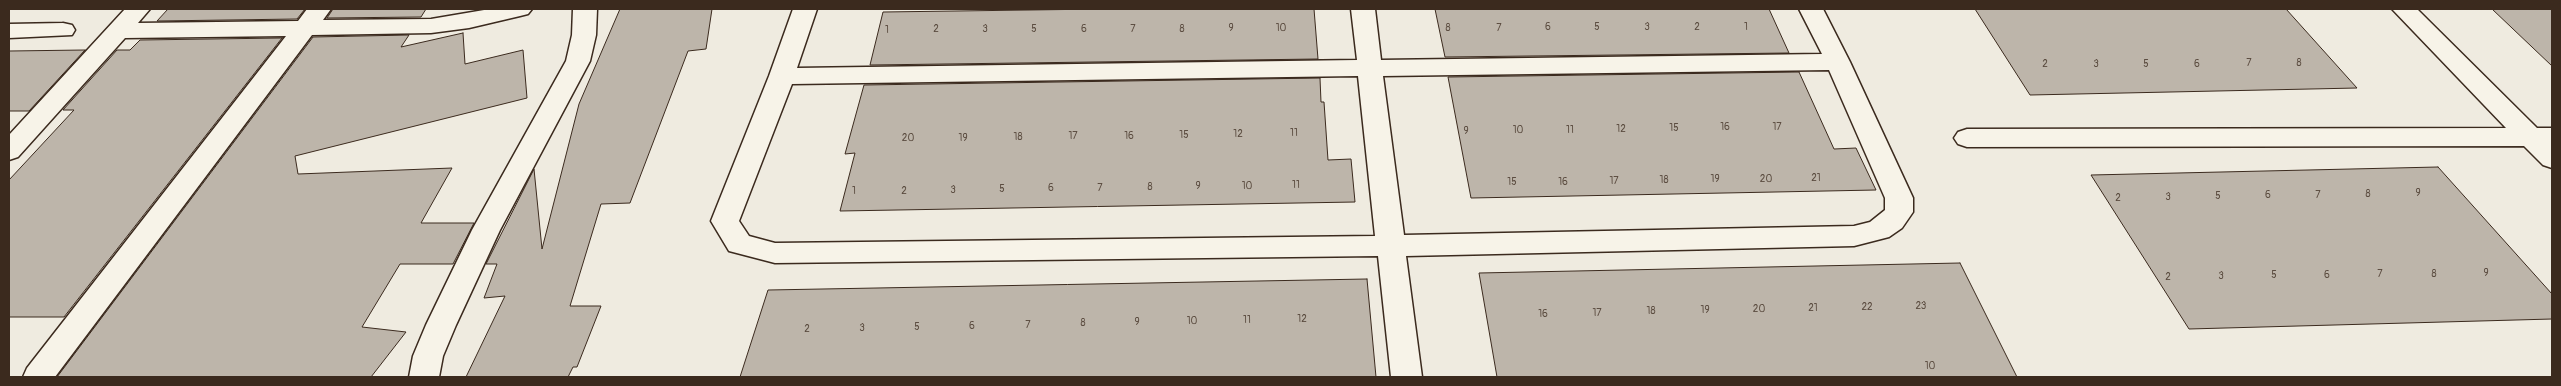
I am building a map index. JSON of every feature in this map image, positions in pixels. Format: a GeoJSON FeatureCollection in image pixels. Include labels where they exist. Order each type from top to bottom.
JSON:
{"type":"FeatureCollection","features":[{"type":"Feature","properties":{"kind":"street"},"geometry":{"type":"LineString","coordinates":[[9,151],[138,9]]}},
{"type":"Feature","properties":{"kind":"street"},"geometry":{"type":"LineString","coordinates":[[117,31],[312,18],[431,26],[469,21],[520,9]]}},
{"type":"Feature","properties":{"kind":"street"},"geometry":{"type":"LineString","coordinates":[[424,377],[428,356],[441,325],[486,230],[578,60],[584,35],[585,9]]}},
{"type":"Feature","properties":{"kind":"street"},"geometry":{"type":"LineString","coordinates":[[805,9],[782,76],[725,220],[739,244],[775,253],[1391,246],[1854,236],[1879,230],[1899,212],[1899,198],[1838,62],[1811,9]]}},
{"type":"Feature","properties":{"kind":"street"},"geometry":{"type":"LineString","coordinates":[[1363,9],[1406,377]]}},
{"type":"Feature","properties":{"kind":"street"},"geometry":{"type":"LineString","coordinates":[[2404,9],[2542,137],[2552,159]]}},
{"type":"Feature","properties":{"kind":"street"},"geometry":{"type":"LineString","coordinates":[[38,377],[312,18]]}},
{"type":"Feature","properties":{"kind":"street"},"geometry":{"type":"LineString","coordinates":[[9,31],[63,30]]}},
{"type":"Feature","properties":{"kind":"street"},"geometry":{"type":"LineString","coordinates":[[782,76],[1838,62]]}},
{"type":"Feature","properties":{"kind":"street"},"geometry":{"type":"LineString","coordinates":[[1968,138],[2542,137]]}},
{"type":"Feature","properties":{"kind":"building"},"geometry":{"type":"Polygon","coordinates":[[[168,9],[305,9],[297,19],[157,21],[168,9]]]}},
{"type":"Feature","properties":{"kind":"building"},"geometry":{"type":"Polygon","coordinates":[[[333,9],[426,9],[421,17],[327,18],[333,9]]]}},
{"type":"Feature","properties":{"kind":"building"},"geometry":{"type":"Polygon","coordinates":[[[620,9],[712,9],[706,49],[688,51],[630,203],[601,204],[570,306],[601,306],[577,367],[573,367],[568,377],[466,377],[505,296],[484,298],[497,264],[486,264],[534,169],[542,249],[579,104],[620,9]]]}},
{"type":"Feature","properties":{"kind":"building"},"geometry":{"type":"Polygon","coordinates":[[[1314,9],[1318,59],[870,65],[883,12],[1314,9]]]}},
{"type":"Feature","properties":{"kind":"building"},"geometry":{"type":"Polygon","coordinates":[[[1435,9],[1769,9],[1789,53],[1445,57],[1435,9]]]}},
{"type":"Feature","properties":{"kind":"building"},"geometry":{"type":"Polygon","coordinates":[[[1975,9],[2286,9],[2357,88],[2030,95],[1975,9]]]}},
{"type":"Feature","properties":{"kind":"building"},"geometry":{"type":"Polygon","coordinates":[[[2492,9],[2552,9],[2552,66],[2492,9]]]}},
{"type":"Feature","properties":{"kind":"building"},"geometry":{"type":"Polygon","coordinates":[[[463,33],[465,64],[523,50],[527,98],[295,156],[298,174],[452,168],[421,223],[474,223],[453,264],[400,264],[362,327],[406,332],[371,377],[57,377],[313,37],[409,35],[401,47],[463,33]]]}},
{"type":"Feature","properties":{"kind":"building"},"geometry":{"type":"Polygon","coordinates":[[[282,38],[64,317],[9,317],[9,180],[74,110],[63,110],[117,50],[130,50],[140,40],[282,38]]]}},
{"type":"Feature","properties":{"kind":"building"},"geometry":{"type":"Polygon","coordinates":[[[85,50],[29,111],[9,111],[9,51],[85,50]]]}},
{"type":"Feature","properties":{"kind":"building"},"geometry":{"type":"Polygon","coordinates":[[[1799,72],[1834,149],[1856,148],[1876,190],[1471,198],[1448,77],[1799,72]]]}},
{"type":"Feature","properties":{"kind":"building"},"geometry":{"type":"Polygon","coordinates":[[[1320,78],[1321,102],[1324,102],[1328,160],[1351,159],[1355,202],[840,211],[855,153],[845,154],[864,85],[1320,78]]]}},
{"type":"Feature","properties":{"kind":"building"},"geometry":{"type":"Polygon","coordinates":[[[2438,167],[2552,294],[2552,319],[2189,329],[2091,175],[2438,167]]]}},
{"type":"Feature","properties":{"kind":"building"},"geometry":{"type":"Polygon","coordinates":[[[1960,263],[2017,377],[1497,377],[1479,273],[1960,263]]]}},
{"type":"Feature","properties":{"kind":"building"},"geometry":{"type":"Polygon","coordinates":[[[1367,279],[1376,377],[740,377],[768,290],[1367,279]]]}}]}
